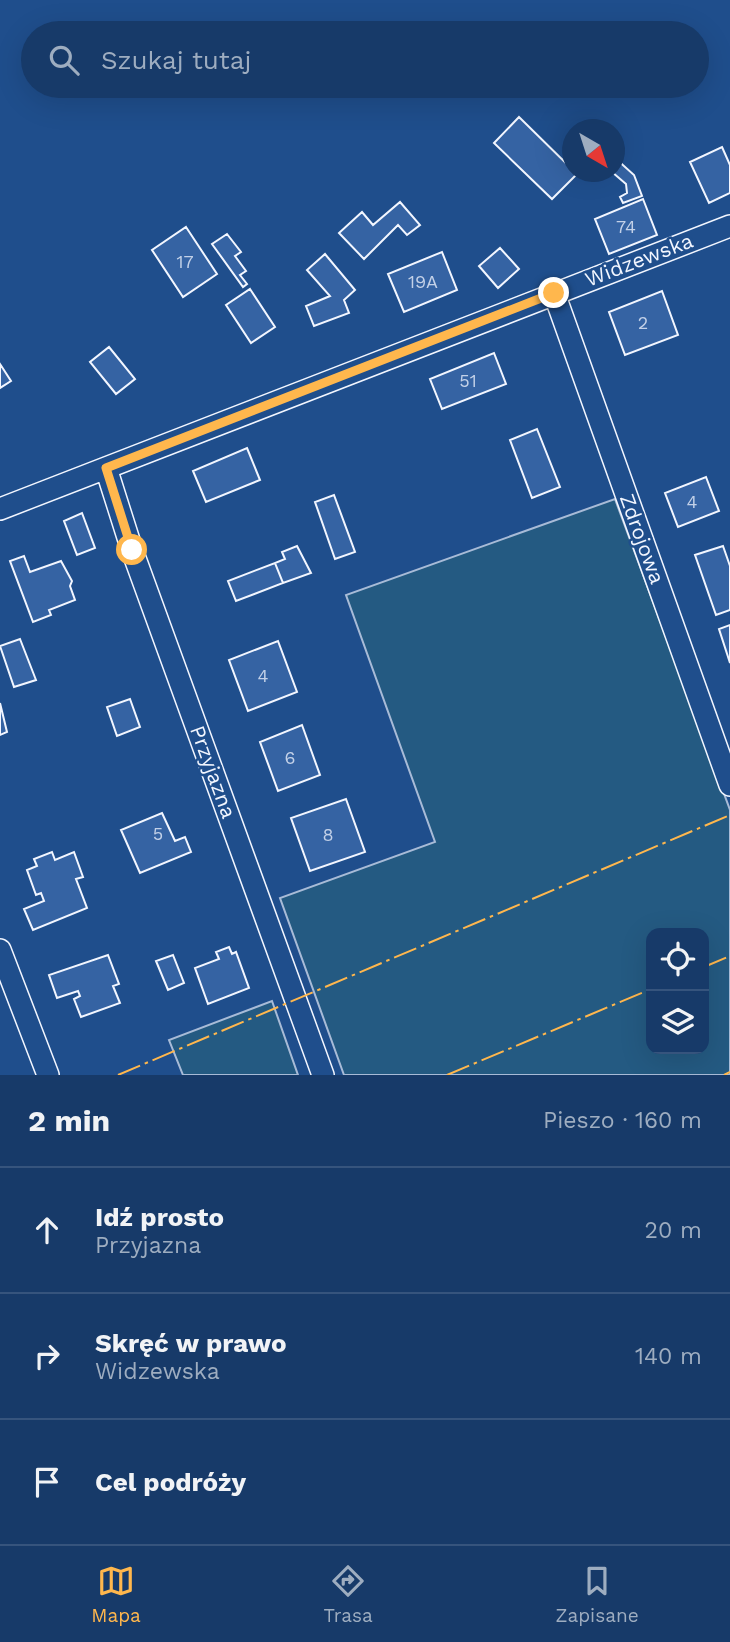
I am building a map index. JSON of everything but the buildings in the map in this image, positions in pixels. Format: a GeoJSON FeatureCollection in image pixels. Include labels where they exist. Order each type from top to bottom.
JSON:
{"type":"FeatureCollection","features":[{"type":"Feature","properties":{"kind":"street","name":"Widzewska"},"geometry":{"type":"LineString","coordinates":[[0,509],[730,226]]}},
{"type":"Feature","properties":{"kind":"street","name":"Zdrojowa"},"geometry":{"type":"LineString","coordinates":[[554,293],[730,785]]}},
{"type":"Feature","properties":{"kind":"street","name":"Przyjazna"},"geometry":{"type":"LineString","coordinates":[[106,468],[132,550],[323,1075]]}},
{"type":"Feature","properties":{"kind":"street"},"geometry":{"type":"LineString","coordinates":[[0,950],[48,1075]]}},
{"type":"Feature","properties":{"kind":"shaded area"},"geometry":{"type":"Polygon","coordinates":[[[615,499],[730,810],[730,1075],[344,1075],[280,898],[435,842],[346,595],[615,499]]]}},
{"type":"Feature","properties":{"kind":"shaded area"},"geometry":{"type":"Polygon","coordinates":[[[272,1001],[298,1075],[183,1075],[169,1040],[272,1001]]]}},
{"type":"Feature","properties":{"kind":"power"},"geometry":{"type":"LineString","coordinates":[[118,1075],[730,815]]}},
{"type":"Feature","properties":{"kind":"power"},"geometry":{"type":"LineString","coordinates":[[709,965],[730,956]]}},
{"type":"Feature","properties":{"kind":"power"},"geometry":{"type":"LineString","coordinates":[[447,1075],[646,991]]}},
{"type":"Feature","properties":{"kind":"power"},"geometry":{"type":"LineString","coordinates":[[724,1075],[730,1072]]}},
{"type":"Feature","properties":{"kind":"route"},"geometry":{"type":"LineString","coordinates":[[132,550],[106,468],[554,293]]}}]}
